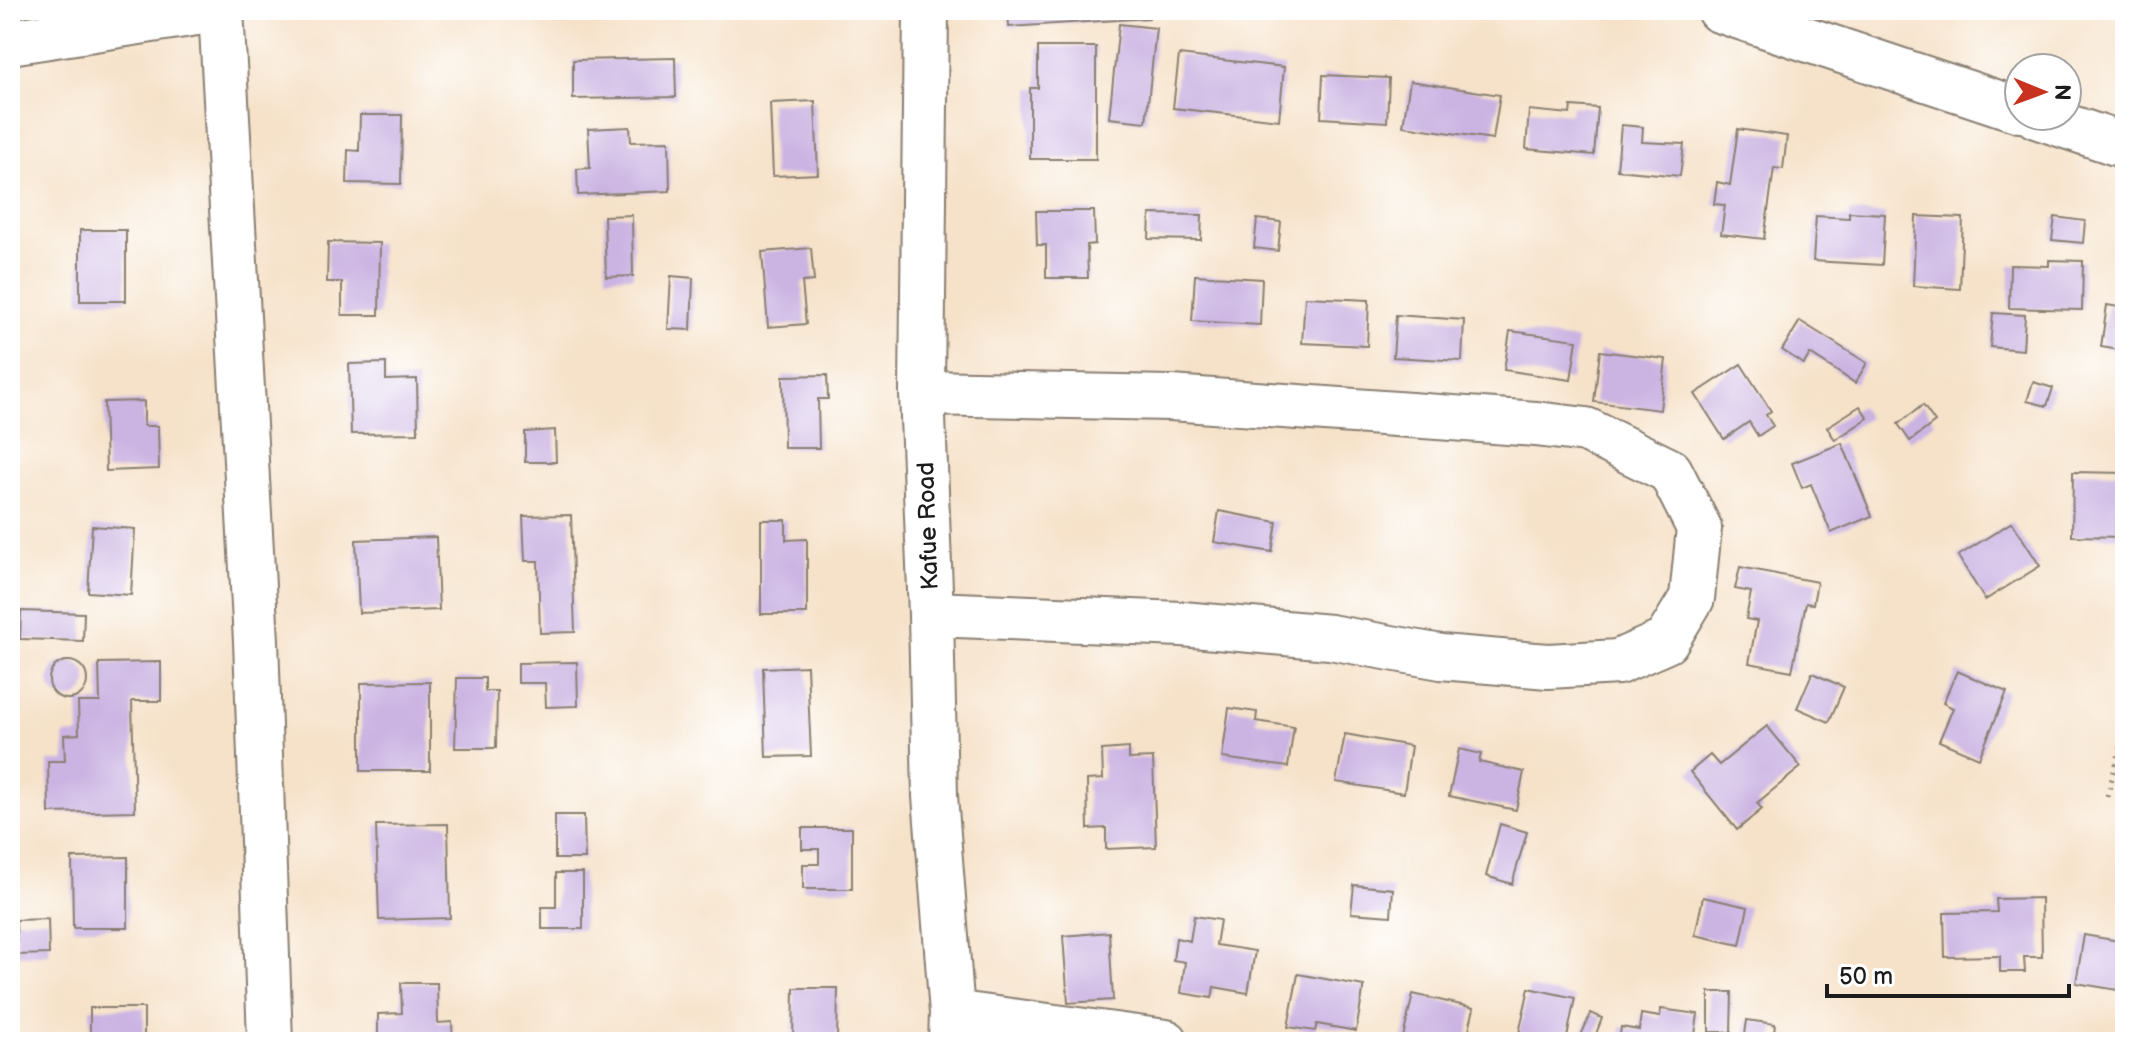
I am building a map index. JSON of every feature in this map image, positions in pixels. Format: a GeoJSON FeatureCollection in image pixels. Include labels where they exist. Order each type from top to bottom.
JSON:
{"type":"FeatureCollection","features":[{"type":"Feature","properties":{"kind":"street"},"geometry":{"type":"LineString","coordinates":[[10,42],[218,10],[256,641],[270,1042]]}},
{"type":"Feature","properties":{"kind":"street","name":"Kafue Road"},"geometry":{"type":"LineString","coordinates":[[926,10],[922,393],[935,796],[952,1028]]}},
{"type":"Feature","properties":{"kind":"street"},"geometry":{"type":"LineString","coordinates":[[1719,10],[2003,105]]}},
{"type":"Feature","properties":{"kind":"street"},"geometry":{"type":"LineString","coordinates":[[2083,132],[2125,146]]}},
{"type":"Feature","properties":{"kind":"street"},"geometry":{"type":"LineString","coordinates":[[922,393],[1171,398],[1586,430],[1670,471],[1699,528],[1692,598],[1666,641],[1618,662],[1548,666],[1441,657],[1330,637],[1197,625],[931,614]]}},
{"type":"Feature","properties":{"kind":"street"},"geometry":{"type":"LineString","coordinates":[[952,1028],[1166,1042]]}},
{"type":"Feature","properties":{"kind":"path"},"geometry":{"type":"LineString","coordinates":[[2107,796],[2125,733]]}},
{"type":"Feature","properties":{"kind":"building"},"geometry":{"type":"Polygon","coordinates":[[[1008,10],[1149,10],[1149,18],[1009,27],[1008,10]]]}},
{"type":"Feature","properties":{"kind":"building"},"geometry":{"type":"Polygon","coordinates":[[[1119,24],[1156,28],[1146,122],[1109,118],[1119,24]]]}},
{"type":"Feature","properties":{"kind":"building"},"geometry":{"type":"Polygon","coordinates":[[[1038,47],[1096,47],[1096,159],[1030,159],[1030,88],[1038,88],[1038,47]]]}},
{"type":"Feature","properties":{"kind":"building"},"geometry":{"type":"Polygon","coordinates":[[[1179,55],[1284,67],[1279,120],[1173,108],[1179,55]]]}},
{"type":"Feature","properties":{"kind":"building"},"geometry":{"type":"Polygon","coordinates":[[[675,58],[676,97],[573,99],[573,60],[675,58]]]}},
{"type":"Feature","properties":{"kind":"building"},"geometry":{"type":"Polygon","coordinates":[[[1323,75],[1389,78],[1387,122],[1321,118],[1323,75]]]}},
{"type":"Feature","properties":{"kind":"building"},"geometry":{"type":"Polygon","coordinates":[[[1410,81],[1500,95],[1493,139],[1403,126],[1410,81]]]}},
{"type":"Feature","properties":{"kind":"building"},"geometry":{"type":"Polygon","coordinates":[[[815,101],[818,174],[773,176],[770,103],[815,101]]]}},
{"type":"Feature","properties":{"kind":"building"},"geometry":{"type":"Polygon","coordinates":[[[1571,106],[1598,108],[1594,155],[1526,149],[1529,110],[1570,114],[1571,106]]]}},
{"type":"Feature","properties":{"kind":"building"},"geometry":{"type":"Polygon","coordinates":[[[360,115],[402,115],[401,184],[347,183],[348,150],[359,151],[360,115]]]}},
{"type":"Feature","properties":{"kind":"building"},"geometry":{"type":"Polygon","coordinates":[[[1621,125],[1643,127],[1642,142],[1684,144],[1680,176],[1617,170],[1621,125]]]}},
{"type":"Feature","properties":{"kind":"building"},"geometry":{"type":"Polygon","coordinates":[[[630,127],[631,142],[669,141],[670,191],[578,195],[577,169],[590,168],[588,129],[630,127]]]}},
{"type":"Feature","properties":{"kind":"building"},"geometry":{"type":"Polygon","coordinates":[[[1738,129],[1787,136],[1783,169],[1774,168],[1764,239],[1721,234],[1725,205],[1714,204],[1717,182],[1730,185],[1738,129]]]}},
{"type":"Feature","properties":{"kind":"building"},"geometry":{"type":"Polygon","coordinates":[[[1036,211],[1094,211],[1095,244],[1087,245],[1088,278],[1046,278],[1046,245],[1037,245],[1036,211]]]}},
{"type":"Feature","properties":{"kind":"building"},"geometry":{"type":"Polygon","coordinates":[[[1849,212],[1885,214],[1882,265],[1813,261],[1816,216],[1849,218],[1849,212]]]}},
{"type":"Feature","properties":{"kind":"building"},"geometry":{"type":"Polygon","coordinates":[[[1150,214],[1202,215],[1201,240],[1149,239],[1150,214]]]}},
{"type":"Feature","properties":{"kind":"building"},"geometry":{"type":"Polygon","coordinates":[[[632,215],[633,276],[606,277],[604,216],[632,215]]]}},
{"type":"Feature","properties":{"kind":"building"},"geometry":{"type":"Polygon","coordinates":[[[1916,216],[1963,218],[1960,289],[1913,286],[1916,216]]]}},
{"type":"Feature","properties":{"kind":"building"},"geometry":{"type":"Polygon","coordinates":[[[2055,217],[2085,221],[2083,243],[2052,240],[2055,217]]]}},
{"type":"Feature","properties":{"kind":"building"},"geometry":{"type":"Polygon","coordinates":[[[1257,219],[1281,222],[1278,251],[1254,248],[1257,219]]]}},
{"type":"Feature","properties":{"kind":"building"},"geometry":{"type":"Polygon","coordinates":[[[80,230],[126,230],[126,301],[80,301],[80,230]]]}},
{"type":"Feature","properties":{"kind":"building"},"geometry":{"type":"Polygon","coordinates":[[[328,242],[380,243],[379,315],[342,315],[342,282],[327,282],[328,242]]]}},
{"type":"Feature","properties":{"kind":"building"},"geometry":{"type":"Polygon","coordinates":[[[811,248],[814,281],[802,282],[806,324],[768,327],[762,252],[811,248]]]}},
{"type":"Feature","properties":{"kind":"building"},"geometry":{"type":"Polygon","coordinates":[[[2049,260],[2083,261],[2082,310],[2009,308],[2010,265],[2049,266],[2049,260]]]}},
{"type":"Feature","properties":{"kind":"building"},"geometry":{"type":"Polygon","coordinates":[[[1195,275],[1262,279],[1260,325],[1192,321],[1195,275]]]}},
{"type":"Feature","properties":{"kind":"building"},"geometry":{"type":"Polygon","coordinates":[[[671,276],[693,278],[691,330],[668,329],[671,276]]]}},
{"type":"Feature","properties":{"kind":"building"},"geometry":{"type":"Polygon","coordinates":[[[1305,297],[1369,300],[1367,346],[1302,343],[1305,297]]]}},
{"type":"Feature","properties":{"kind":"building"},"geometry":{"type":"Polygon","coordinates":[[[2107,305],[2125,308],[2125,351],[2101,347],[2107,305]]]}},
{"type":"Feature","properties":{"kind":"building"},"geometry":{"type":"Polygon","coordinates":[[[1993,313],[2025,315],[2023,350],[1990,347],[1993,313]]]}},
{"type":"Feature","properties":{"kind":"building"},"geometry":{"type":"Polygon","coordinates":[[[1396,315],[1464,320],[1462,361],[1393,357],[1396,315]]]}},
{"type":"Feature","properties":{"kind":"building"},"geometry":{"type":"Polygon","coordinates":[[[1800,321],[1867,363],[1855,383],[1810,354],[1804,364],[1782,350],[1800,321]]]}},
{"type":"Feature","properties":{"kind":"building"},"geometry":{"type":"Polygon","coordinates":[[[1510,331],[1577,340],[1571,380],[1504,370],[1510,331]]]}},
{"type":"Feature","properties":{"kind":"building"},"geometry":{"type":"Polygon","coordinates":[[[1600,351],[1666,359],[1660,410],[1594,402],[1600,351]]]}},
{"type":"Feature","properties":{"kind":"building"},"geometry":{"type":"Polygon","coordinates":[[[386,363],[386,380],[417,379],[418,433],[351,434],[349,364],[386,363]]]}},
{"type":"Feature","properties":{"kind":"building"},"geometry":{"type":"Polygon","coordinates":[[[1741,364],[1771,411],[1766,415],[1773,426],[1758,436],[1749,422],[1724,439],[1695,394],[1741,364]]]}},
{"type":"Feature","properties":{"kind":"building"},"geometry":{"type":"Polygon","coordinates":[[[827,375],[828,399],[818,399],[819,448],[784,448],[783,376],[827,375]]]}},
{"type":"Feature","properties":{"kind":"building"},"geometry":{"type":"Polygon","coordinates":[[[2033,382],[2053,388],[2047,406],[2027,401],[2033,382]]]}},
{"type":"Feature","properties":{"kind":"building"},"geometry":{"type":"Polygon","coordinates":[[[144,401],[144,426],[158,426],[159,469],[106,471],[104,402],[144,401]]]}},
{"type":"Feature","properties":{"kind":"building"},"geometry":{"type":"Polygon","coordinates":[[[1923,405],[1935,422],[1910,441],[1898,424],[1923,405]]]}},
{"type":"Feature","properties":{"kind":"building"},"geometry":{"type":"Polygon","coordinates":[[[1860,406],[1868,418],[1835,440],[1827,427],[1860,406]]]}},
{"type":"Feature","properties":{"kind":"building"},"geometry":{"type":"Polygon","coordinates":[[[555,430],[556,462],[525,462],[525,432],[555,430]]]}},
{"type":"Feature","properties":{"kind":"building"},"geometry":{"type":"Polygon","coordinates":[[[1842,443],[1872,516],[1831,533],[1811,484],[1802,488],[1792,463],[1842,443]]]}},
{"type":"Feature","properties":{"kind":"building"},"geometry":{"type":"Polygon","coordinates":[[[2073,472],[2125,473],[2125,537],[2072,536],[2073,472]]]}},
{"type":"Feature","properties":{"kind":"building"},"geometry":{"type":"Polygon","coordinates":[[[1219,511],[1277,522],[1272,552],[1214,542],[1219,511]]]}},
{"type":"Feature","properties":{"kind":"building"},"geometry":{"type":"Polygon","coordinates":[[[571,515],[575,632],[540,633],[538,561],[525,561],[523,516],[571,515]]]}},
{"type":"Feature","properties":{"kind":"building"},"geometry":{"type":"Polygon","coordinates":[[[761,520],[786,520],[786,540],[807,539],[807,614],[761,614],[761,520]]]}},
{"type":"Feature","properties":{"kind":"building"},"geometry":{"type":"Polygon","coordinates":[[[2012,522],[2040,566],[1985,600],[1958,556],[2012,522]]]}},
{"type":"Feature","properties":{"kind":"building"},"geometry":{"type":"Polygon","coordinates":[[[92,526],[135,529],[131,595],[88,592],[92,526]]]}},
{"type":"Feature","properties":{"kind":"building"},"geometry":{"type":"Polygon","coordinates":[[[436,537],[439,610],[359,613],[356,540],[436,537]]]}},
{"type":"Feature","properties":{"kind":"building"},"geometry":{"type":"Polygon","coordinates":[[[1740,567],[1817,582],[1813,604],[1806,603],[1792,671],[1749,663],[1757,621],[1746,619],[1751,592],[1735,589],[1740,567]]]}},
{"type":"Feature","properties":{"kind":"building"},"geometry":{"type":"Polygon","coordinates":[[[21,611],[84,613],[83,641],[20,639],[21,611]]]}},
{"type":"Feature","properties":{"kind":"building"},"geometry":{"type":"Polygon","coordinates":[[[68,661],[81,667],[87,680],[81,693],[68,699],[55,693],[49,680],[55,667],[68,661]]]}},
{"type":"Feature","properties":{"kind":"building"},"geometry":{"type":"Polygon","coordinates":[[[161,662],[161,701],[132,701],[135,811],[49,813],[48,761],[65,761],[64,735],[79,734],[78,702],[100,702],[99,663],[161,662]]]}},
{"type":"Feature","properties":{"kind":"building"},"geometry":{"type":"Polygon","coordinates":[[[577,662],[578,706],[546,707],[545,683],[518,683],[518,663],[577,662]]]}},
{"type":"Feature","properties":{"kind":"building"},"geometry":{"type":"Polygon","coordinates":[[[807,666],[811,756],[766,757],[763,668],[807,666]]]}},
{"type":"Feature","properties":{"kind":"building"},"geometry":{"type":"Polygon","coordinates":[[[1957,671],[2007,692],[1979,758],[1939,741],[1953,708],[1943,703],[1957,671]]]}},
{"type":"Feature","properties":{"kind":"building"},"geometry":{"type":"Polygon","coordinates":[[[1812,673],[1844,687],[1829,722],[1797,708],[1812,673]]]}},
{"type":"Feature","properties":{"kind":"building"},"geometry":{"type":"Polygon","coordinates":[[[457,678],[485,678],[485,691],[497,691],[496,748],[455,748],[457,678]]]}},
{"type":"Feature","properties":{"kind":"building"},"geometry":{"type":"Polygon","coordinates":[[[430,682],[430,771],[361,771],[361,683],[430,682]]]}},
{"type":"Feature","properties":{"kind":"building"},"geometry":{"type":"Polygon","coordinates":[[[1229,708],[1257,712],[1256,721],[1294,727],[1288,767],[1222,758],[1229,708]]]}},
{"type":"Feature","properties":{"kind":"building"},"geometry":{"type":"Polygon","coordinates":[[[1767,726],[1801,767],[1757,803],[1762,809],[1737,830],[1690,772],[1710,755],[1719,765],[1767,726]]]}},
{"type":"Feature","properties":{"kind":"building"},"geometry":{"type":"Polygon","coordinates":[[[1345,734],[1411,746],[1404,793],[1336,782],[1345,734]]]}},
{"type":"Feature","properties":{"kind":"building"},"geometry":{"type":"Polygon","coordinates":[[[1129,748],[1129,759],[1153,758],[1156,847],[1106,849],[1106,828],[1088,829],[1087,780],[1103,779],[1102,750],[1129,748]]]}},
{"type":"Feature","properties":{"kind":"building"},"geometry":{"type":"Polygon","coordinates":[[[1459,749],[1481,754],[1479,762],[1524,772],[1516,810],[1449,796],[1459,749]]]}},
{"type":"Feature","properties":{"kind":"building"},"geometry":{"type":"Polygon","coordinates":[[[555,815],[584,815],[585,859],[555,859],[555,815]]]}},
{"type":"Feature","properties":{"kind":"building"},"geometry":{"type":"Polygon","coordinates":[[[448,824],[450,918],[379,920],[376,825],[448,824]]]}},
{"type":"Feature","properties":{"kind":"building"},"geometry":{"type":"Polygon","coordinates":[[[1500,824],[1527,832],[1512,884],[1486,876],[1500,824]]]}},
{"type":"Feature","properties":{"kind":"building"},"geometry":{"type":"Polygon","coordinates":[[[802,828],[852,828],[852,889],[803,889],[803,864],[819,864],[819,849],[802,849],[802,828]]]}},
{"type":"Feature","properties":{"kind":"building"},"geometry":{"type":"Polygon","coordinates":[[[128,857],[128,928],[73,928],[72,858],[128,857]]]}},
{"type":"Feature","properties":{"kind":"building"},"geometry":{"type":"Polygon","coordinates":[[[556,873],[583,873],[583,929],[542,929],[542,907],[556,907],[556,873]]]}},
{"type":"Feature","properties":{"kind":"building"},"geometry":{"type":"Polygon","coordinates":[[[1354,885],[1393,889],[1391,916],[1351,913],[1354,885]]]}},
{"type":"Feature","properties":{"kind":"building"},"geometry":{"type":"Polygon","coordinates":[[[1703,897],[1748,907],[1740,945],[1695,935],[1703,897]]]}},
{"type":"Feature","properties":{"kind":"building"},"geometry":{"type":"Polygon","coordinates":[[[2041,898],[2042,957],[2024,957],[2025,972],[2000,972],[2000,956],[1945,957],[1944,913],[1997,912],[1996,899],[2041,898]]]}},
{"type":"Feature","properties":{"kind":"building"},"geometry":{"type":"Polygon","coordinates":[[[1194,916],[1220,920],[1216,945],[1255,951],[1248,993],[1214,987],[1212,998],[1181,993],[1185,962],[1173,960],[1176,938],[1190,941],[1194,916]]]}},
{"type":"Feature","properties":{"kind":"building"},"geometry":{"type":"Polygon","coordinates":[[[48,919],[49,954],[17,955],[16,920],[48,919]]]}},
{"type":"Feature","properties":{"kind":"building"},"geometry":{"type":"Polygon","coordinates":[[[1109,932],[1113,1000],[1068,1003],[1063,936],[1109,932]]]}},
{"type":"Feature","properties":{"kind":"building"},"geometry":{"type":"Polygon","coordinates":[[[2084,935],[2125,942],[2118,990],[2076,983],[2084,935]]]}},
{"type":"Feature","properties":{"kind":"building"},"geometry":{"type":"Polygon","coordinates":[[[1298,974],[1364,986],[1356,1031],[1317,1024],[1315,1031],[1288,1027],[1298,974]]]}},
{"type":"Feature","properties":{"kind":"building"},"geometry":{"type":"Polygon","coordinates":[[[401,983],[437,983],[438,1023],[452,1022],[453,1042],[378,1042],[378,1014],[402,1013],[401,983]]]}},
{"type":"Feature","properties":{"kind":"building"},"geometry":{"type":"Polygon","coordinates":[[[794,988],[838,988],[837,1042],[793,1042],[794,988]]]}},
{"type":"Feature","properties":{"kind":"building"},"geometry":{"type":"Polygon","coordinates":[[[1529,988],[1575,998],[1566,1042],[1517,1042],[1529,988]]]}},
{"type":"Feature","properties":{"kind":"building"},"geometry":{"type":"Polygon","coordinates":[[[1709,992],[1732,992],[1731,1032],[1709,1032],[1709,992]]]}},
{"type":"Feature","properties":{"kind":"building"},"geometry":{"type":"Polygon","coordinates":[[[1413,994],[1474,1008],[1466,1042],[1402,1042],[1413,994]]]}},
{"type":"Feature","properties":{"kind":"building"},"geometry":{"type":"Polygon","coordinates":[[[90,1008],[144,1008],[144,1042],[90,1042],[90,1008]]]}},
{"type":"Feature","properties":{"kind":"building"},"geometry":{"type":"Polygon","coordinates":[[[1661,1009],[1698,1014],[1694,1042],[1619,1042],[1621,1027],[1639,1030],[1641,1014],[1660,1017],[1661,1009]]]}},
{"type":"Feature","properties":{"kind":"building"},"geometry":{"type":"Polygon","coordinates":[[[1591,1013],[1602,1018],[1593,1042],[1578,1042],[1591,1013]]]}},
{"type":"Feature","properties":{"kind":"building"},"geometry":{"type":"Polygon","coordinates":[[[1747,1020],[1775,1024],[1773,1042],[1744,1042],[1747,1020]]]}}]}
